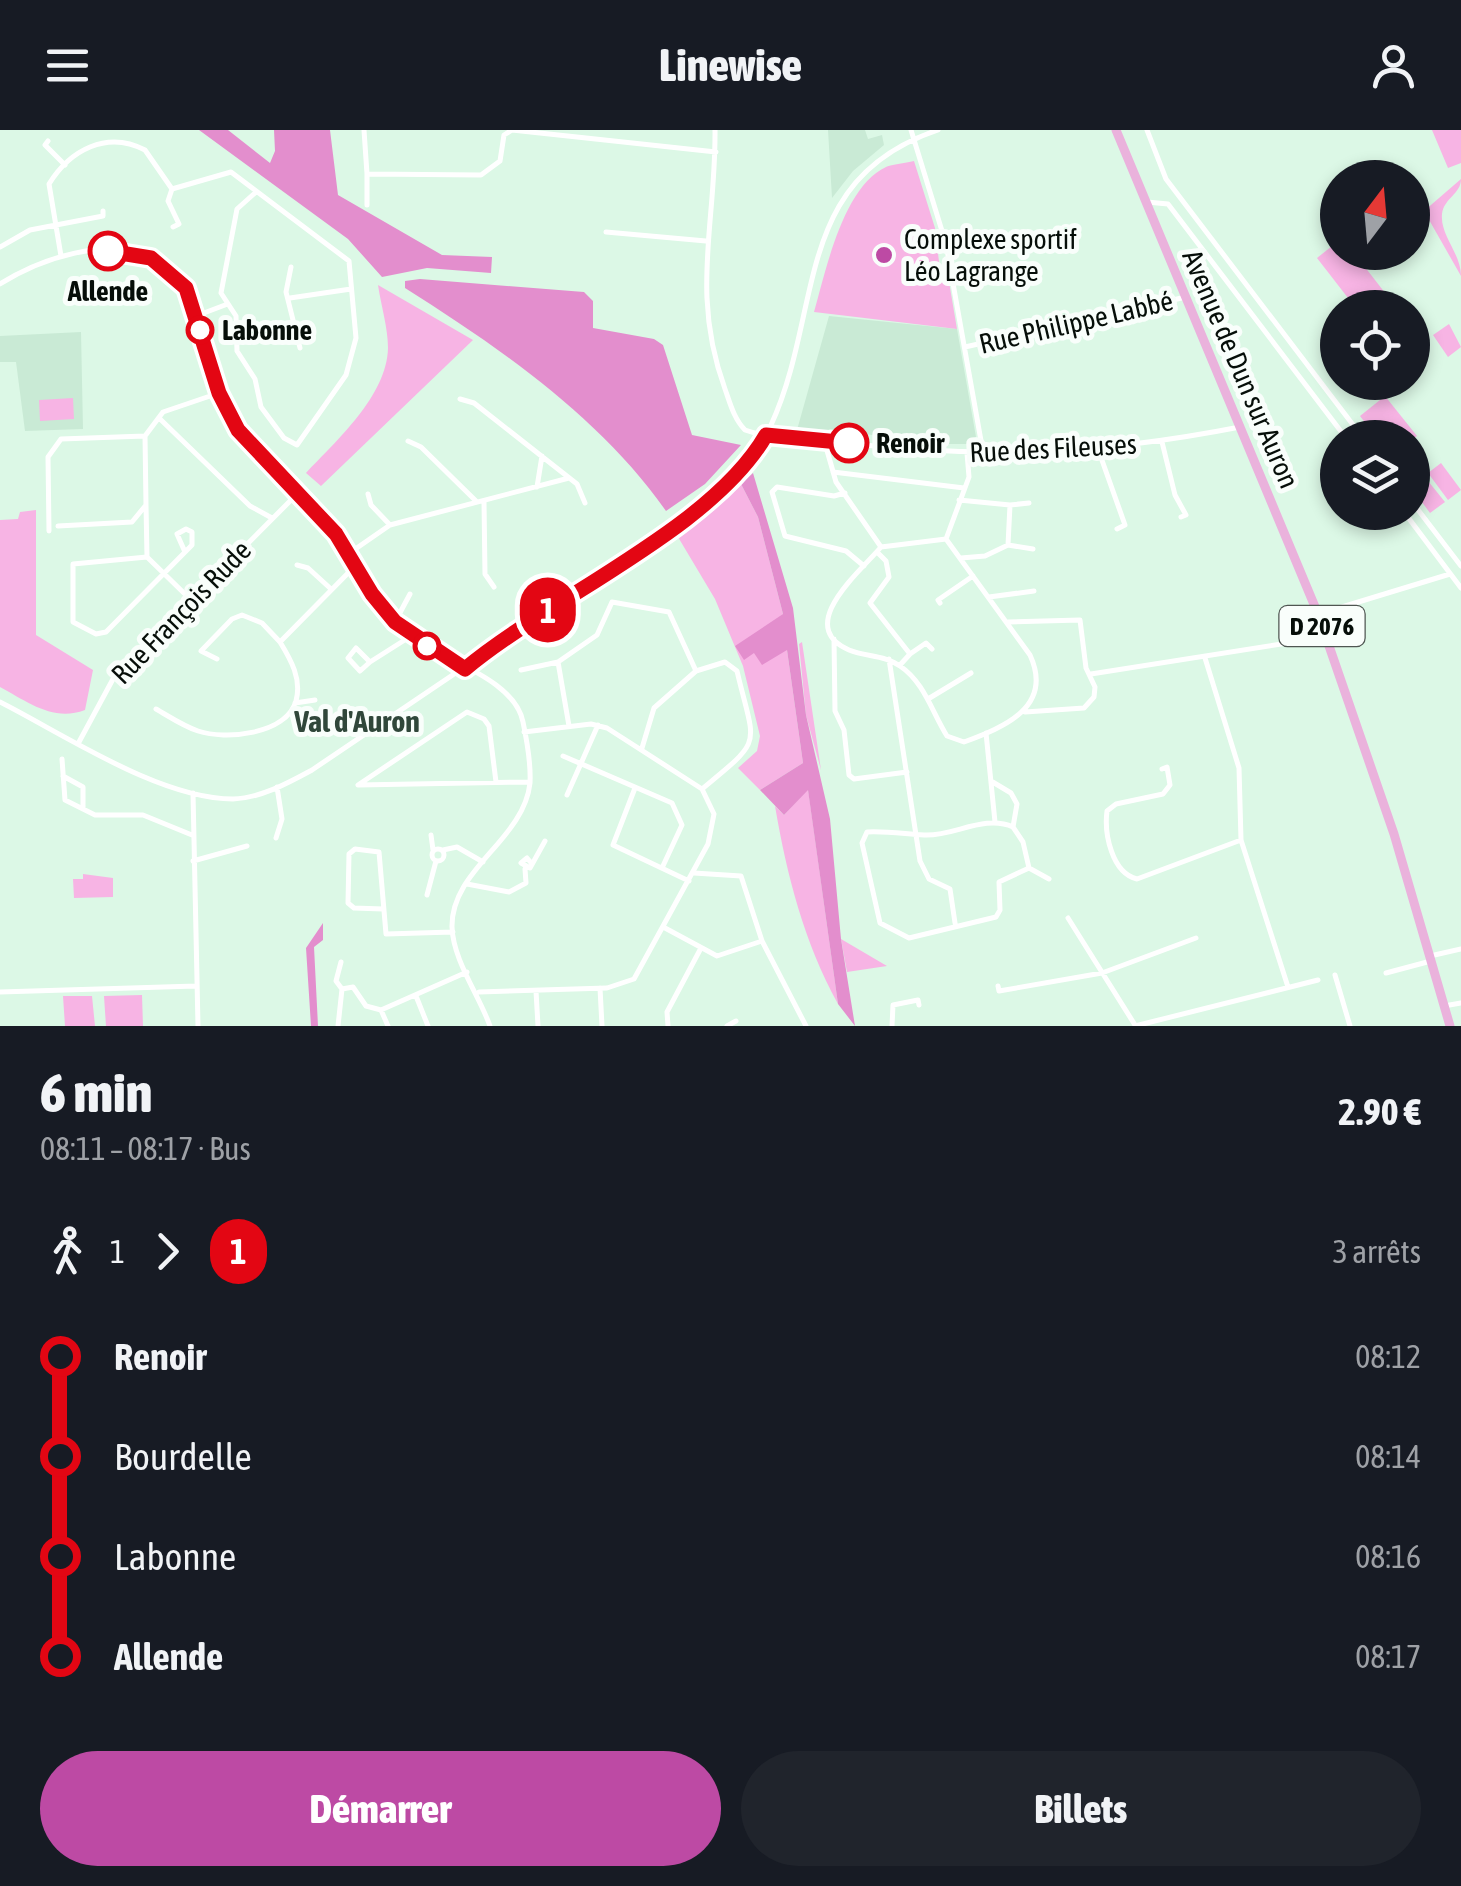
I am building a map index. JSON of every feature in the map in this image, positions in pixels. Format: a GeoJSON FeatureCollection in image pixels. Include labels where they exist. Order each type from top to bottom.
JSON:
{"type":"FeatureCollection","features":[{"type":"Feature","properties":{"kind":"main road","name":"Avenue de Dun sur Auron"},"geometry":{"type":"LineString","coordinates":[[1116,130],[1318,614],[1394,834],[1450,1026]]}},
{"type":"Feature","properties":{"kind":"street"},"geometry":{"type":"LineString","coordinates":[[364,130],[367,205]]}},
{"type":"Feature","properties":{"kind":"street"},"geometry":{"type":"LineString","coordinates":[[366,174],[481,176],[500,161],[504,134],[512,130],[716,152]]}},
{"type":"Feature","properties":{"kind":"street"},"geometry":{"type":"LineString","coordinates":[[715,130],[705,288],[712,354],[740,425],[766,435]]}},
{"type":"Feature","properties":{"kind":"street"},"geometry":{"type":"LineString","coordinates":[[911,130],[946,244],[982,452]]}},
{"type":"Feature","properties":{"kind":"street"},"geometry":{"type":"LineString","coordinates":[[0,702],[192,794],[235,799],[277,788],[312,770],[696,510],[734,479],[766,435],[824,240],[838,207],[872,163],[938,130]]}},
{"type":"Feature","properties":{"kind":"street"},"geometry":{"type":"LineString","coordinates":[[1147,130],[1166,180],[1349,420]]}},
{"type":"Feature","properties":{"kind":"street"},"geometry":{"type":"LineString","coordinates":[[61,256],[50,184],[88,144],[99,138],[145,150],[172,189]]}},
{"type":"Feature","properties":{"kind":"street"},"geometry":{"type":"LineString","coordinates":[[48,141],[45,145],[65,165]]}},
{"type":"Feature","properties":{"kind":"street"},"geometry":{"type":"LineString","coordinates":[[172,189],[225,171],[256,192],[349,261],[356,338],[346,375],[297,444],[284,438],[261,407],[255,380],[237,351],[236,316],[225,304],[221,282],[238,210],[256,192]]}},
{"type":"Feature","properties":{"kind":"street"},"geometry":{"type":"LineString","coordinates":[[172,189],[168,200],[179,224],[173,227]]}},
{"type":"Feature","properties":{"kind":"street"},"geometry":{"type":"LineString","coordinates":[[1147,202],[1168,204],[1332,420]]}},
{"type":"Feature","properties":{"kind":"street"},"geometry":{"type":"LineString","coordinates":[[0,247],[30,230],[104,216],[103,211]]}},
{"type":"Feature","properties":{"kind":"street"},"geometry":{"type":"LineString","coordinates":[[606,232],[706,242]]}},
{"type":"Feature","properties":{"kind":"street"},"geometry":{"type":"LineString","coordinates":[[0,284],[61,256],[125,250],[151,258],[186,288],[219,393],[238,430],[351,552],[372,594],[395,622],[465,669],[505,690],[520,712],[530,782],[519,813],[467,884],[453,914],[452,932],[490,1026]]}},
{"type":"Feature","properties":{"kind":"street"},"geometry":{"type":"LineString","coordinates":[[290,267],[286,276],[294,336],[300,348]]}},
{"type":"Feature","properties":{"kind":"street"},"geometry":{"type":"LineString","coordinates":[[290,298],[352,288]]}},
{"type":"Feature","properties":{"kind":"street","name":"Rue Philippe Labbé"},"geometry":{"type":"LineString","coordinates":[[965,348],[1186,297]]}},
{"type":"Feature","properties":{"kind":"street"},"geometry":{"type":"LineString","coordinates":[[196,316],[225,304]]}},
{"type":"Feature","properties":{"kind":"street"},"geometry":{"type":"LineString","coordinates":[[190,600],[148,557],[145,436],[159,418],[182,403],[219,393]]}},
{"type":"Feature","properties":{"kind":"street"},"geometry":{"type":"LineString","coordinates":[[460,399],[474,403],[578,484],[585,504]]}},
{"type":"Feature","properties":{"kind":"street"},"geometry":{"type":"LineString","coordinates":[[159,418],[250,506],[273,518]]}},
{"type":"Feature","properties":{"kind":"street","name":"Rue des Fileuses"},"geometry":{"type":"LineString","coordinates":[[766,435],[925,453],[967,453],[1098,449],[1240,427]]}},
{"type":"Feature","properties":{"kind":"street"},"geometry":{"type":"LineString","coordinates":[[50,531],[48,456],[53,444],[61,439],[145,436]]}},
{"type":"Feature","properties":{"kind":"street"},"geometry":{"type":"LineString","coordinates":[[408,440],[481,502],[485,574],[494,587]]}},
{"type":"Feature","properties":{"kind":"street"},"geometry":{"type":"LineString","coordinates":[[824,440],[844,494],[886,561],[888,577],[870,606],[910,654]]}},
{"type":"Feature","properties":{"kind":"street","name":"Rue des Fileuses"},"geometry":{"type":"LineString","coordinates":[[1162,442],[1175,495],[1186,515],[1181,517]]}},
{"type":"Feature","properties":{"kind":"street"},"geometry":{"type":"LineString","coordinates":[[1098,449],[1125,525],[1117,529]]}},
{"type":"Feature","properties":{"kind":"street"},"geometry":{"type":"LineString","coordinates":[[946,539],[965,488],[967,453]]}},
{"type":"Feature","properties":{"kind":"street"},"geometry":{"type":"LineString","coordinates":[[537,487],[542,456]]}},
{"type":"Feature","properties":{"kind":"street"},"geometry":{"type":"LineString","coordinates":[[833,472],[965,488]]}},
{"type":"Feature","properties":{"kind":"street"},"geometry":{"type":"LineString","coordinates":[[351,552],[390,525],[570,478]]}},
{"type":"Feature","properties":{"kind":"street"},"geometry":{"type":"LineString","coordinates":[[844,494],[776,488],[772,492],[785,536],[842,550],[864,566]]}},
{"type":"Feature","properties":{"kind":"street","name":"Rue François Rude"},"geometry":{"type":"LineString","coordinates":[[79,742],[113,679],[298,493]]}},
{"type":"Feature","properties":{"kind":"street"},"geometry":{"type":"LineString","coordinates":[[368,494],[371,505],[390,525]]}},
{"type":"Feature","properties":{"kind":"street"},"geometry":{"type":"LineString","coordinates":[[958,500],[1029,503]]}},
{"type":"Feature","properties":{"kind":"street"},"geometry":{"type":"LineString","coordinates":[[58,526],[132,522],[146,505]]}},
{"type":"Feature","properties":{"kind":"street"},"geometry":{"type":"LineString","coordinates":[[1008,545],[1010,505]]}},
{"type":"Feature","properties":{"kind":"street"},"geometry":{"type":"LineString","coordinates":[[1430,525],[1461,566]]}},
{"type":"Feature","properties":{"kind":"street"},"geometry":{"type":"LineString","coordinates":[[148,557],[77,561],[70,570],[73,622],[96,634],[106,632],[184,552],[194,537],[186,528],[176,534],[184,552]]}},
{"type":"Feature","properties":{"kind":"street"},"geometry":{"type":"LineString","coordinates":[[1417,530],[1461,588]]}},
{"type":"Feature","properties":{"kind":"street"},"geometry":{"type":"LineString","coordinates":[[907,772],[854,779],[849,775],[844,730],[835,711],[834,639],[828,622],[831,606],[879,549],[946,539]]}},
{"type":"Feature","properties":{"kind":"street"},"geometry":{"type":"LineString","coordinates":[[946,539],[1037,672],[1033,700],[1025,712]]}},
{"type":"Feature","properties":{"kind":"street"},"geometry":{"type":"LineString","coordinates":[[961,558],[985,556],[1008,545],[1033,549]]}},
{"type":"Feature","properties":{"kind":"street"},"geometry":{"type":"LineString","coordinates":[[1439,559],[1450,550]]}},
{"type":"Feature","properties":{"kind":"street"},"geometry":{"type":"LineString","coordinates":[[280,642],[357,564]]}},
{"type":"Feature","properties":{"kind":"street"},"geometry":{"type":"LineString","coordinates":[[297,565],[308,568],[330,589]]}},
{"type":"Feature","properties":{"kind":"street"},"geometry":{"type":"LineString","coordinates":[[1318,614],[1450,574]]}},
{"type":"Feature","properties":{"kind":"street"},"geometry":{"type":"LineString","coordinates":[[940,604],[938,600],[974,576]]}},
{"type":"Feature","properties":{"kind":"street"},"geometry":{"type":"LineString","coordinates":[[989,597],[1034,590]]}},
{"type":"Feature","properties":{"kind":"street"},"geometry":{"type":"LineString","coordinates":[[395,622],[410,594]]}},
{"type":"Feature","properties":{"kind":"street"},"geometry":{"type":"LineString","coordinates":[[521,670],[558,662],[597,634],[612,602],[669,612],[696,671]]}},
{"type":"Feature","properties":{"kind":"street"},"geometry":{"type":"LineString","coordinates":[[156,709],[199,732],[228,736],[268,726],[289,713],[295,703],[294,667],[280,642],[253,617],[242,615],[232,619],[202,651],[217,660]]}},
{"type":"Feature","properties":{"kind":"street"},"geometry":{"type":"LineString","coordinates":[[834,639],[852,651],[900,666],[928,699],[953,740],[964,742],[1025,712],[1084,708],[1094,698],[1080,620],[1006,622]]}},
{"type":"Feature","properties":{"kind":"street"},"geometry":{"type":"LineString","coordinates":[[370,662],[356,648],[348,658],[360,670],[412,636]]}},
{"type":"Feature","properties":{"kind":"street"},"geometry":{"type":"LineString","coordinates":[[1091,674],[1326,637]]}},
{"type":"Feature","properties":{"kind":"street"},"geometry":{"type":"LineString","coordinates":[[900,666],[926,642],[932,649]]}},
{"type":"Feature","properties":{"kind":"street"},"geometry":{"type":"LineString","coordinates":[[1205,658],[1240,768],[1241,840],[1288,987]]}},
{"type":"Feature","properties":{"kind":"street"},"geometry":{"type":"LineString","coordinates":[[889,660],[923,871],[950,888],[955,924]]}},
{"type":"Feature","properties":{"kind":"street"},"geometry":{"type":"LineString","coordinates":[[558,662],[569,726]]}},
{"type":"Feature","properties":{"kind":"street"},"geometry":{"type":"LineString","coordinates":[[642,749],[654,708],[696,671],[725,662],[732,665],[752,736],[747,751],[702,789]]}},
{"type":"Feature","properties":{"kind":"street"},"geometry":{"type":"LineString","coordinates":[[928,699],[971,674]]}},
{"type":"Feature","properties":{"kind":"street"},"geometry":{"type":"LineString","coordinates":[[295,703],[315,700]]}},
{"type":"Feature","properties":{"kind":"street"},"geometry":{"type":"LineString","coordinates":[[496,782],[489,726],[475,713],[467,712],[358,786],[530,782]]}},
{"type":"Feature","properties":{"kind":"street"},"geometry":{"type":"LineString","coordinates":[[477,992],[600,988],[634,979],[665,928],[712,830],[714,814],[702,789],[598,725],[524,732]]}},
{"type":"Feature","properties":{"kind":"street"},"geometry":{"type":"LineString","coordinates":[[566,795],[598,725]]}},
{"type":"Feature","properties":{"kind":"street"},"geometry":{"type":"LineString","coordinates":[[986,733],[994,822]]}},
{"type":"Feature","properties":{"kind":"street"},"geometry":{"type":"LineString","coordinates":[[564,756],[672,803],[680,813],[682,825],[662,868]]}},
{"type":"Feature","properties":{"kind":"street"},"geometry":{"type":"LineString","coordinates":[[62,759],[66,800],[95,816],[143,815],[192,836]]}},
{"type":"Feature","properties":{"kind":"street"},"geometry":{"type":"LineString","coordinates":[[1162,769],[1167,767],[1168,790],[1107,811],[1114,861],[1128,876],[1144,876],[1241,840]]}},
{"type":"Feature","properties":{"kind":"street"},"geometry":{"type":"LineString","coordinates":[[63,776],[83,787],[83,809]]}},
{"type":"Feature","properties":{"kind":"street"},"geometry":{"type":"LineString","coordinates":[[991,781],[1010,793],[1017,804],[1012,827]]}},
{"type":"Feature","properties":{"kind":"street"},"geometry":{"type":"LineString","coordinates":[[636,787],[613,845],[689,882]]}},
{"type":"Feature","properties":{"kind":"street"},"geometry":{"type":"LineString","coordinates":[[276,838],[282,819],[277,788]]}},
{"type":"Feature","properties":{"kind":"street"},"geometry":{"type":"LineString","coordinates":[[192,794],[198,1026]]}},
{"type":"Feature","properties":{"kind":"street"},"geometry":{"type":"LineString","coordinates":[[994,822],[1012,827],[1023,842],[1028,868],[999,882],[1000,910],[996,917],[955,924],[926,937],[909,938],[880,923],[864,836],[867,832],[932,834],[994,822]]}},
{"type":"Feature","properties":{"kind":"street"},"geometry":{"type":"LineString","coordinates":[[427,895],[436,861],[431,835]]}},
{"type":"Feature","properties":{"kind":"street"},"geometry":{"type":"LineString","coordinates":[[467,884],[509,892],[526,883],[523,860],[532,864],[545,840]]}},
{"type":"Feature","properties":{"kind":"street"},"geometry":{"type":"LineString","coordinates":[[193,860],[248,846]]}},
{"type":"Feature","properties":{"kind":"street"},"geometry":{"type":"LineString","coordinates":[[433,850],[457,848],[483,862]]}},
{"type":"Feature","properties":{"kind":"street"},"geometry":{"type":"LineString","coordinates":[[383,909],[354,908],[348,903],[349,854],[355,849],[379,852],[386,934],[452,932]]}},
{"type":"Feature","properties":{"kind":"street"},"geometry":{"type":"LineString","coordinates":[[436,861],[444,858],[443,850]]}},
{"type":"Feature","properties":{"kind":"street"},"geometry":{"type":"LineString","coordinates":[[1028,868],[1049,878]]}},
{"type":"Feature","properties":{"kind":"street"},"geometry":{"type":"LineString","coordinates":[[694,872],[741,876],[762,941],[806,1026]]}},
{"type":"Feature","properties":{"kind":"street"},"geometry":{"type":"LineString","coordinates":[[1068,918],[1070,927],[1135,1026],[1318,980]]}},
{"type":"Feature","properties":{"kind":"street"},"geometry":{"type":"LineString","coordinates":[[665,928],[701,948],[726,956],[762,941]]}},
{"type":"Feature","properties":{"kind":"street"},"geometry":{"type":"LineString","coordinates":[[998,986],[999,991],[1102,973],[1196,938]]}},
{"type":"Feature","properties":{"kind":"street"},"geometry":{"type":"LineString","coordinates":[[668,1026],[667,1012],[701,948]]}},
{"type":"Feature","properties":{"kind":"street"},"geometry":{"type":"LineString","coordinates":[[1386,973],[1461,949]]}},
{"type":"Feature","properties":{"kind":"street"},"geometry":{"type":"LineString","coordinates":[[338,1026],[342,989],[336,982],[341,962]]}},
{"type":"Feature","properties":{"kind":"street"},"geometry":{"type":"LineString","coordinates":[[342,989],[353,987],[366,1006],[381,1010],[467,972]]}},
{"type":"Feature","properties":{"kind":"street"},"geometry":{"type":"LineString","coordinates":[[1335,975],[1350,1026]]}},
{"type":"Feature","properties":{"kind":"street"},"geometry":{"type":"LineString","coordinates":[[0,992],[196,986]]}},
{"type":"Feature","properties":{"kind":"street"},"geometry":{"type":"LineString","coordinates":[[600,988],[602,1026]]}},
{"type":"Feature","properties":{"kind":"street"},"geometry":{"type":"LineString","coordinates":[[536,991],[538,1026]]}},
{"type":"Feature","properties":{"kind":"street"},"geometry":{"type":"LineString","coordinates":[[416,996],[428,1026]]}},
{"type":"Feature","properties":{"kind":"street"},"geometry":{"type":"LineString","coordinates":[[892,1026],[893,1005],[918,1000],[919,1005]]}},
{"type":"Feature","properties":{"kind":"street"},"geometry":{"type":"LineString","coordinates":[[1444,1006],[1461,1003]]}},
{"type":"Feature","properties":{"kind":"street"},"geometry":{"type":"LineString","coordinates":[[381,1010],[388,1026]]}},
{"type":"Feature","properties":{"kind":"street"},"geometry":{"type":"LineString","coordinates":[[728,1026],[736,1021]]}},
{"type":"Feature","properties":{"kind":"shaded area"},"geometry":{"type":"Polygon","coordinates":[[[199,130],[228,130],[270,163],[275,151],[274,130],[330,130],[338,195],[442,255],[492,257],[491,273],[427,268],[382,277],[348,239],[199,130]]]}},
{"type":"Feature","properties":{"kind":"shaded area"},"geometry":{"type":"Polygon","coordinates":[[[828,130],[865,130],[868,139],[882,135],[884,145],[853,171],[832,198],[828,130]]]}},
{"type":"Feature","properties":{"kind":"shaded area"},"geometry":{"type":"Polygon","coordinates":[[[1432,130],[1461,130],[1461,163],[1448,168],[1432,130]]]}},
{"type":"Feature","properties":{"kind":"shaded area","name":"Complexe sportif Léo Lagrange"},"geometry":{"type":"Polygon","coordinates":[[[914,161],[935,228],[940,270],[947,270],[957,329],[814,312],[838,231],[858,192],[886,167],[914,161]]]}},
{"type":"Feature","properties":{"kind":"shaded area"},"geometry":{"type":"Polygon","coordinates":[[[1461,179],[1446,204],[1442,222],[1461,276],[1430,222],[1430,206],[1461,179]]]}},
{"type":"Feature","properties":{"kind":"shaded area"},"geometry":{"type":"Polygon","coordinates":[[[1326,270],[1367,270],[1383,290],[1342,290],[1326,270]]]}},
{"type":"Feature","properties":{"kind":"shaded area"},"geometry":{"type":"Polygon","coordinates":[[[405,281],[584,292],[593,301],[593,328],[654,339],[663,345],[692,435],[741,445],[705,484],[666,511],[640,477],[580,415],[512,360],[405,288],[405,281]]]}},
{"type":"Feature","properties":{"kind":"shaded area"},"geometry":{"type":"Polygon","coordinates":[[[378,285],[473,340],[321,486],[306,473],[358,417],[385,366],[388,340],[378,285]]]}},
{"type":"Feature","properties":{"kind":"shaded area"},"geometry":{"type":"Polygon","coordinates":[[[829,316],[957,329],[976,437],[970,444],[936,444],[830,429],[823,433],[797,430],[829,316]]]}},
{"type":"Feature","properties":{"kind":"shaded area"},"geometry":{"type":"Polygon","coordinates":[[[1449,324],[1461,347],[1448,357],[1433,335],[1449,324]]]}},
{"type":"Feature","properties":{"kind":"shaded area"},"geometry":{"type":"Polygon","coordinates":[[[81,332],[83,429],[25,431],[16,362],[0,362],[0,336],[81,332]]]}},
{"type":"Feature","properties":{"kind":"shaded area"},"geometry":{"type":"Polygon","coordinates":[[[73,398],[74,419],[40,421],[39,400],[73,398]]]}},
{"type":"Feature","properties":{"kind":"shaded area"},"geometry":{"type":"Polygon","coordinates":[[[1380,400],[1388,400],[1404,420],[1363,420],[1360,416],[1380,400]]]}},
{"type":"Feature","properties":{"kind":"shaded area"},"geometry":{"type":"Polygon","coordinates":[[[1441,463],[1461,490],[1448,500],[1430,471],[1441,463]]]}},
{"type":"Feature","properties":{"kind":"shaded area"},"geometry":{"type":"Polygon","coordinates":[[[753,473],[793,608],[806,715],[830,819],[841,939],[855,1026],[838,1004],[808,790],[784,815],[760,790],[803,763],[787,650],[762,665],[754,653],[744,660],[735,646],[783,614],[758,517],[741,484],[753,473]]]}},
{"type":"Feature","properties":{"kind":"shaded area"},"geometry":{"type":"Polygon","coordinates":[[[1430,483],[1445,502],[1430,513],[1430,483]]]}},
{"type":"Feature","properties":{"kind":"shaded area"},"geometry":{"type":"Polygon","coordinates":[[[741,484],[758,517],[783,614],[754,653],[787,650],[803,763],[760,790],[738,768],[757,751],[760,736],[743,666],[715,599],[675,532],[741,484]]]}},
{"type":"Feature","properties":{"kind":"shaded area"},"geometry":{"type":"Polygon","coordinates":[[[36,510],[36,635],[93,670],[85,710],[73,713],[41,709],[0,687],[0,520],[18,519],[20,512],[36,510]]]}},
{"type":"Feature","properties":{"kind":"shaded area"},"geometry":{"type":"Polygon","coordinates":[[[802,642],[821,770],[806,715],[799,644],[802,642]]]}},
{"type":"Feature","properties":{"kind":"shaded area"},"geometry":{"type":"Polygon","coordinates":[[[808,789],[838,1004],[798,908],[775,806],[784,815],[808,789]]]}},
{"type":"Feature","properties":{"kind":"shaded area"},"geometry":{"type":"Polygon","coordinates":[[[83,874],[113,878],[113,897],[74,898],[73,879],[83,879],[83,874]]]}},
{"type":"Feature","properties":{"kind":"shaded area"},"geometry":{"type":"Polygon","coordinates":[[[323,923],[323,940],[314,947],[318,1026],[311,1026],[306,948],[323,923]]]}},
{"type":"Feature","properties":{"kind":"shaded area"},"geometry":{"type":"Polygon","coordinates":[[[841,939],[887,966],[847,972],[841,939]]]}},
{"type":"Feature","properties":{"kind":"shaded area"},"geometry":{"type":"Polygon","coordinates":[[[142,995],[143,1026],[106,1026],[104,996],[142,995]]]}},
{"type":"Feature","properties":{"kind":"shaded area"},"geometry":{"type":"Polygon","coordinates":[[[63,996],[92,996],[95,1026],[65,1026],[63,996]]]}},
{"type":"Feature","properties":{"kind":"bus line","name":"1"},"geometry":{"type":"LineString","coordinates":[[108,251],[125,250],[151,258],[172,271],[186,288],[219,393],[238,430],[351,552],[372,594],[395,622],[465,669],[696,510],[734,479],[766,435],[849,443]]}},
{"type":"Feature","properties":{"kind":"place","name":"Allende"},"geometry":{"type":"Point","coordinates":[108,251]}},
{"type":"Feature","properties":{"kind":"place","name":"Complexe sportif Léo Lagrange"},"geometry":{"type":"Point","coordinates":[884,255]}},
{"type":"Feature","properties":{"kind":"place","name":"Labonne"},"geometry":{"type":"Point","coordinates":[200,330]}},
{"type":"Feature","properties":{"kind":"place","name":"Renoir"},"geometry":{"type":"Point","coordinates":[849,443]}},
{"type":"Feature","properties":{"kind":"district","name":"Val d'Auron"},"geometry":{"type":"Point","coordinates":[357,722]}}]}
